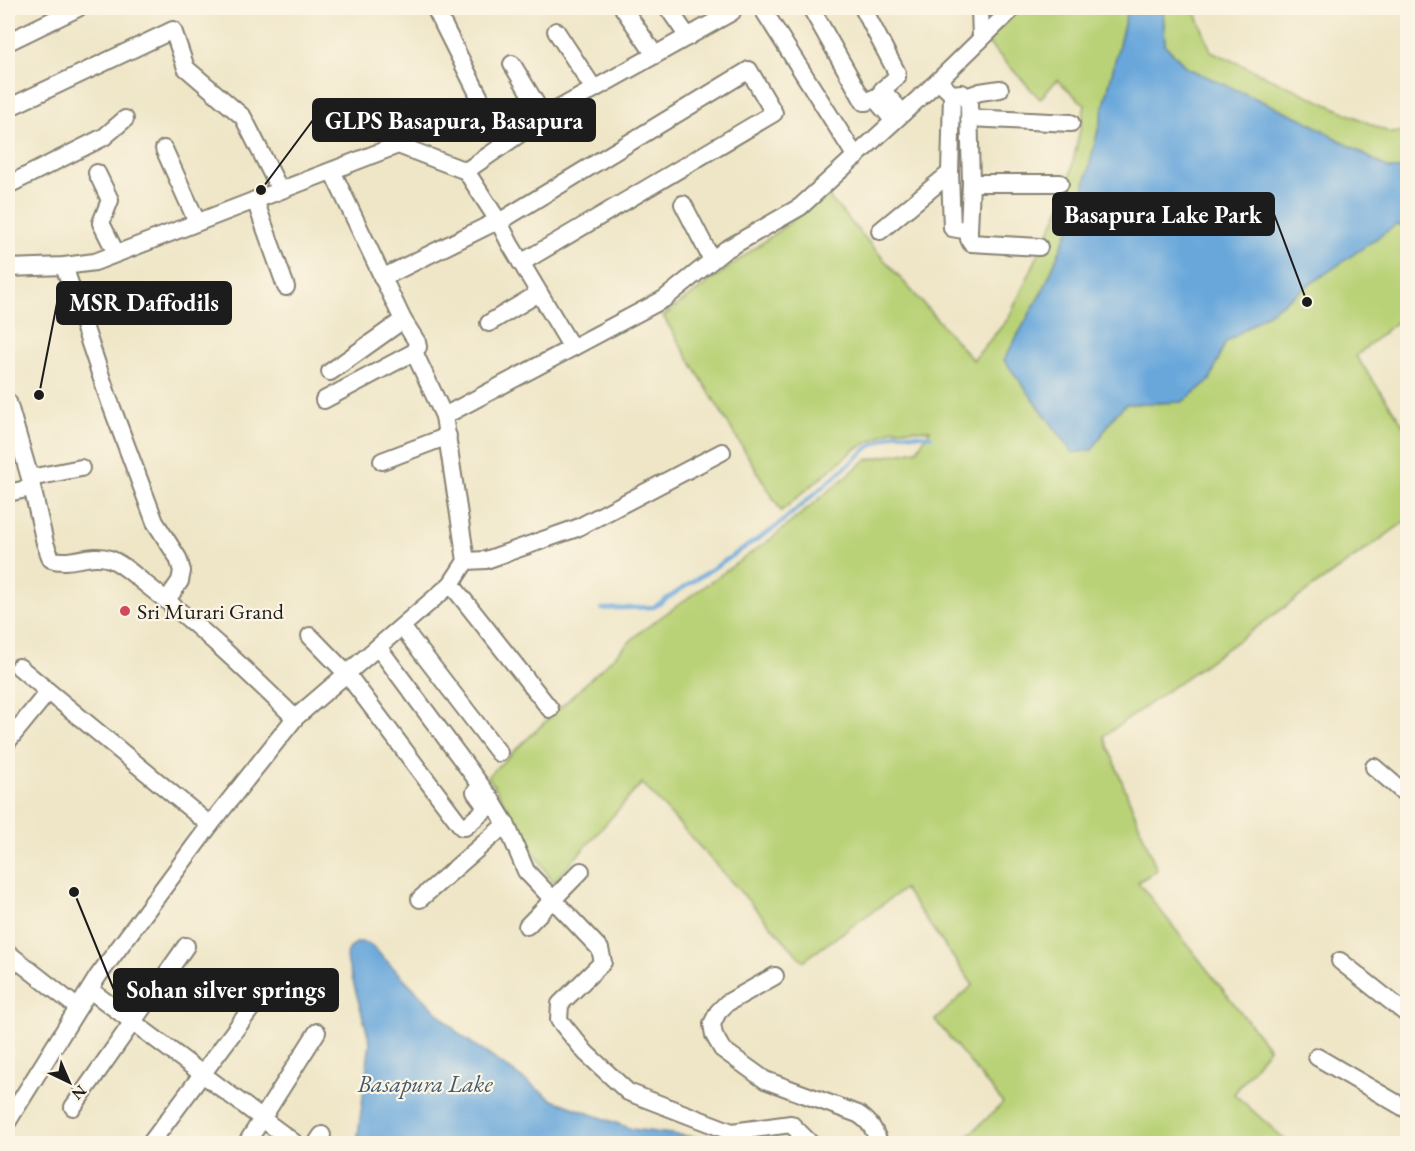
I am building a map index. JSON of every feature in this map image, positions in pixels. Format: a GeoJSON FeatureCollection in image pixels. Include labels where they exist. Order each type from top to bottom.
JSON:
{"type":"FeatureCollection","features":[{"type":"Feature","properties":{"kind":"street"},"geometry":{"type":"LineString","coordinates":[[8,42],[78,8]]}},
{"type":"Feature","properties":{"kind":"street"},"geometry":{"type":"LineString","coordinates":[[435,8],[503,144]]}},
{"type":"Feature","properties":{"kind":"street"},"geometry":{"type":"LineString","coordinates":[[623,8],[655,56]]}},
{"type":"Feature","properties":{"kind":"street"},"geometry":{"type":"LineString","coordinates":[[668,8],[688,37]]}},
{"type":"Feature","properties":{"kind":"street"},"geometry":{"type":"LineString","coordinates":[[466,171],[544,117],[732,12],[729,8]]}},
{"type":"Feature","properties":{"kind":"street"},"geometry":{"type":"LineString","coordinates":[[762,8],[856,157]]}},
{"type":"Feature","properties":{"kind":"street"},"geometry":{"type":"LineString","coordinates":[[811,8],[864,102],[878,94],[897,77],[867,9]]}},
{"type":"Feature","properties":{"kind":"street"},"geometry":{"type":"LineString","coordinates":[[980,8],[981,39]]}},
{"type":"Feature","properties":{"kind":"street"},"geometry":{"type":"LineString","coordinates":[[444,416],[664,298],[725,250],[800,207],[938,81],[1013,8]]}},
{"type":"Feature","properties":{"kind":"street"},"geometry":{"type":"LineString","coordinates":[[8,108],[173,30],[186,68],[243,117],[280,190]]}},
{"type":"Feature","properties":{"kind":"street"},"geometry":{"type":"LineString","coordinates":[[556,31],[594,89]]}},
{"type":"Feature","properties":{"kind":"street"},"geometry":{"type":"LineString","coordinates":[[512,64],[544,117]]}},
{"type":"Feature","properties":{"kind":"street"},"geometry":{"type":"LineString","coordinates":[[382,278],[499,222],[749,70],[774,113],[521,263]]}},
{"type":"Feature","properties":{"kind":"street"},"geometry":{"type":"LineString","coordinates":[[938,81],[969,104],[971,183],[969,239],[972,243],[1039,247]]}},
{"type":"Feature","properties":{"kind":"street"},"geometry":{"type":"LineString","coordinates":[[959,95],[1000,89]]}},
{"type":"Feature","properties":{"kind":"street"},"geometry":{"type":"LineString","coordinates":[[878,94],[898,117]]}},
{"type":"Feature","properties":{"kind":"street"},"geometry":{"type":"LineString","coordinates":[[959,95],[950,173],[952,228],[969,231]]}},
{"type":"Feature","properties":{"kind":"street"},"geometry":{"type":"LineString","coordinates":[[969,118],[1071,123]]}},
{"type":"Feature","properties":{"kind":"street"},"geometry":{"type":"LineString","coordinates":[[8,185],[104,137],[125,119]]}},
{"type":"Feature","properties":{"kind":"street"},"geometry":{"type":"LineString","coordinates":[[8,268],[64,266],[95,262],[399,145],[466,171],[499,222],[572,348]]}},
{"type":"Feature","properties":{"kind":"street"},"geometry":{"type":"LineString","coordinates":[[164,149],[197,222]]}},
{"type":"Feature","properties":{"kind":"street"},"geometry":{"type":"LineString","coordinates":[[324,400],[418,348],[332,171]]}},
{"type":"Feature","properties":{"kind":"street"},"geometry":{"type":"LineString","coordinates":[[97,173],[110,200],[101,222],[116,253]]}},
{"type":"Feature","properties":{"kind":"street"},"geometry":{"type":"LineString","coordinates":[[879,231],[950,173]]}},
{"type":"Feature","properties":{"kind":"street"},"geometry":{"type":"LineString","coordinates":[[971,183],[1060,183]]}},
{"type":"Feature","properties":{"kind":"street"},"geometry":{"type":"LineString","coordinates":[[255,200],[286,287]]}},
{"type":"Feature","properties":{"kind":"street"},"geometry":{"type":"LineString","coordinates":[[683,204],[712,260]]}},
{"type":"Feature","properties":{"kind":"street"},"geometry":{"type":"LineString","coordinates":[[64,266],[108,397],[155,522],[178,558],[182,571],[180,581],[167,600]]}},
{"type":"Feature","properties":{"kind":"street"},"geometry":{"type":"LineString","coordinates":[[489,323],[539,293]]}},
{"type":"Feature","properties":{"kind":"street"},"geometry":{"type":"LineString","coordinates":[[330,372],[403,320]]}},
{"type":"Feature","properties":{"kind":"street"},"geometry":{"type":"LineString","coordinates":[[8,1121],[98,976],[210,825],[295,718],[451,584],[466,561],[444,416],[414,352]]}},
{"type":"Feature","properties":{"kind":"street"},"geometry":{"type":"LineString","coordinates":[[8,402],[51,560],[87,557],[106,558],[116,562],[167,600],[295,718]]}},
{"type":"Feature","properties":{"kind":"street"},"geometry":{"type":"LineString","coordinates":[[382,461],[448,436]]}},
{"type":"Feature","properties":{"kind":"street"},"geometry":{"type":"LineString","coordinates":[[466,561],[486,560],[577,528],[722,453]]}},
{"type":"Feature","properties":{"kind":"street"},"geometry":{"type":"LineString","coordinates":[[8,493],[31,483],[81,468]]}},
{"type":"Feature","properties":{"kind":"street"},"geometry":{"type":"LineString","coordinates":[[451,584],[550,709]]}},
{"type":"Feature","properties":{"kind":"street"},"geometry":{"type":"LineString","coordinates":[[402,627],[499,753]]}},
{"type":"Feature","properties":{"kind":"street"},"geometry":{"type":"LineString","coordinates":[[310,636],[347,674],[459,825],[465,827],[484,812],[486,807],[389,673],[375,650]]}},
{"type":"Feature","properties":{"kind":"street"},"geometry":{"type":"LineString","coordinates":[[375,650],[491,799],[506,824],[526,871],[600,949],[603,962],[560,1004],[559,1020],[586,1053],[628,1092],[732,1132],[791,1124],[811,1143]]}},
{"type":"Feature","properties":{"kind":"street"},"geometry":{"type":"LineString","coordinates":[[19,667],[210,825]]}},
{"type":"Feature","properties":{"kind":"street"},"geometry":{"type":"LineString","coordinates":[[8,741],[48,692]]}},
{"type":"Feature","properties":{"kind":"street"},"geometry":{"type":"LineString","coordinates":[[1374,767],[1407,796]]}},
{"type":"Feature","properties":{"kind":"street"},"geometry":{"type":"LineString","coordinates":[[420,899],[506,824]]}},
{"type":"Feature","properties":{"kind":"street"},"geometry":{"type":"LineString","coordinates":[[527,926],[581,871]]}},
{"type":"Feature","properties":{"kind":"street"},"geometry":{"type":"LineString","coordinates":[[73,1107],[186,946]]}},
{"type":"Feature","properties":{"kind":"street"},"geometry":{"type":"LineString","coordinates":[[8,953],[78,1008]]}},
{"type":"Feature","properties":{"kind":"street"},"geometry":{"type":"LineString","coordinates":[[1340,961],[1407,1015]]}},
{"type":"Feature","properties":{"kind":"street"},"geometry":{"type":"LineString","coordinates":[[774,975],[727,1003],[718,1012],[712,1024],[714,1035],[723,1049],[765,1080],[858,1114],[867,1120],[880,1143]]}},
{"type":"Feature","properties":{"kind":"street"},"geometry":{"type":"LineString","coordinates":[[90,990],[296,1143]]}},
{"type":"Feature","properties":{"kind":"street"},"geometry":{"type":"LineString","coordinates":[[150,1143],[253,1006]]}},
{"type":"Feature","properties":{"kind":"street"},"geometry":{"type":"LineString","coordinates":[[246,1143],[316,1032]]}},
{"type":"Feature","properties":{"kind":"street"},"geometry":{"type":"LineString","coordinates":[[1317,1057],[1407,1110]]}},
{"type":"Feature","properties":{"kind":"green space"},"geometry":{"type":"Polygon","coordinates":[[[1021,8],[1128,8],[1081,200],[1045,286],[1004,360],[1092,450],[1114,416],[1126,404],[1182,402],[1210,380],[1225,343],[1396,225],[1407,227],[1407,313],[1356,356],[1407,430],[1407,520],[1104,736],[1157,870],[1138,882],[1269,1048],[1234,1094],[1289,1143],[961,1143],[1003,1103],[935,1020],[973,985],[904,889],[803,961],[642,783],[553,883],[488,776],[640,632],[772,538],[866,460],[917,450],[930,430],[894,429],[854,450],[781,511],[663,316],[827,195],[973,360],[1008,319],[1066,196],[1085,105],[1057,80],[1040,99],[986,41],[1021,8]]]}},
{"type":"Feature","properties":{"kind":"green space"},"geometry":{"type":"Polygon","coordinates":[[[1163,8],[1194,8],[1211,51],[1390,133],[1407,132],[1407,169],[1389,169],[1305,120],[1187,68],[1165,45],[1163,8]]]}},
{"type":"Feature","properties":{"kind":"water"},"geometry":{"type":"Polygon","coordinates":[[[1128,8],[1163,8],[1165,45],[1187,68],[1305,120],[1389,169],[1407,169],[1407,227],[1396,225],[1225,343],[1210,380],[1182,402],[1126,404],[1114,416],[1092,450],[1073,453],[1004,360],[1045,286],[1081,200],[1128,8]]]}},
{"type":"Feature","properties":{"kind":"water","name":"Basapura Lake"},"geometry":{"type":"Polygon","coordinates":[[[358,942],[372,946],[459,1034],[553,1100],[632,1129],[694,1137],[701,1142],[699,1144],[357,1143],[370,1042],[347,960],[349,949],[358,942]]]}},
{"type":"Feature","properties":{"kind":"waterway"},"geometry":{"type":"LineString","coordinates":[[602,609],[654,607],[776,527],[869,447],[896,433],[931,436]]}},
{"type":"Feature","properties":{"kind":"place","name":"GLPS Basapura, Basapura"},"geometry":{"type":"Point","coordinates":[261,190]}},
{"type":"Feature","properties":{"kind":"place","name":"Basapura Lake Park"},"geometry":{"type":"Point","coordinates":[1307,302]}},
{"type":"Feature","properties":{"kind":"place","name":"MSR Daffodils"},"geometry":{"type":"Point","coordinates":[39,395]}},
{"type":"Feature","properties":{"kind":"place","name":"Sri Murari Grand"},"geometry":{"type":"Point","coordinates":[125,611]}},
{"type":"Feature","properties":{"kind":"place","name":"Sohan silver springs"},"geometry":{"type":"Point","coordinates":[74,892]}}]}
